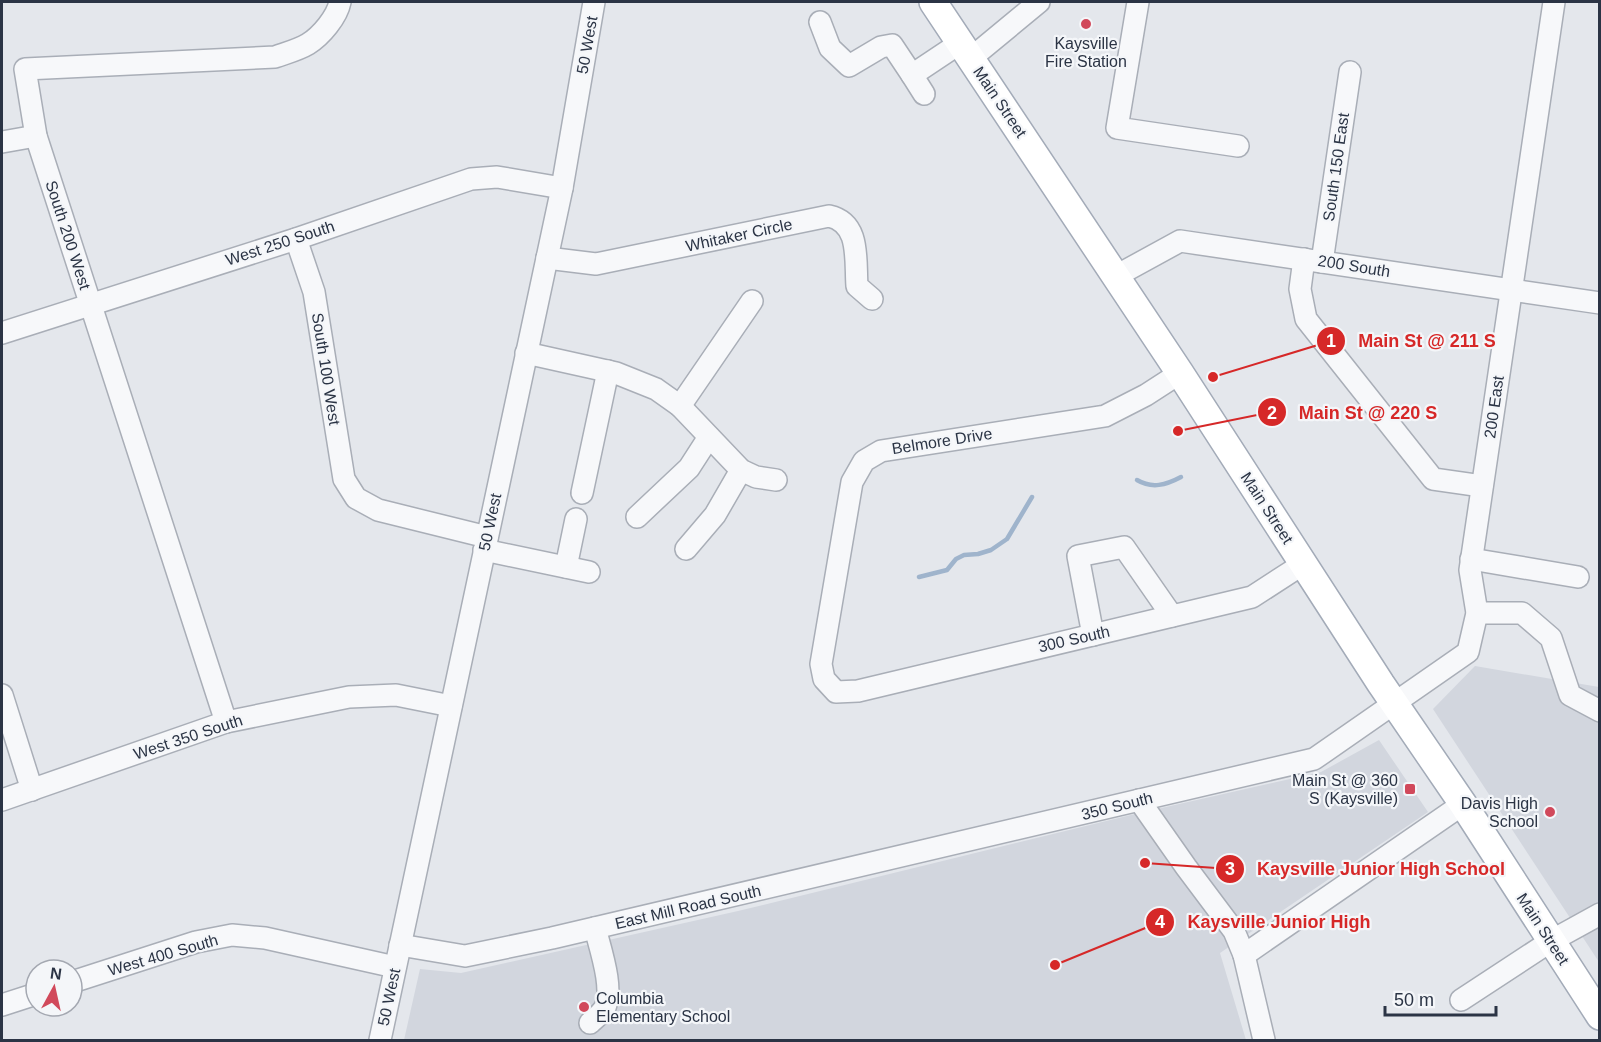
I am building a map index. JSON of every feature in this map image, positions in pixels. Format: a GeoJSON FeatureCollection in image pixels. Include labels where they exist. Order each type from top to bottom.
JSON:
{"type":"FeatureCollection","features":[{"type":"Feature","properties":{"kind":"main road","name":"Main Street"},"geometry":{"type":"LineString","coordinates":[[933,2],[1180,373],[1599,1016]]}},
{"type":"Feature","properties":{"kind":"street","name":"South 200 West"},"geometry":{"type":"LineString","coordinates":[[226,722],[36,136],[25,69],[275,57],[307,44],[324,30],[340,2]]}},
{"type":"Feature","properties":{"kind":"street","name":"50 West"},"geometry":{"type":"LineString","coordinates":[[380,1041],[562,188],[594,2]]}},
{"type":"Feature","properties":{"kind":"street"},"geometry":{"type":"LineString","coordinates":[[912,75],[965,51],[1039,2]]}},
{"type":"Feature","properties":{"kind":"street"},"geometry":{"type":"LineString","coordinates":[[1138,2],[1117,128],[1238,146]]}},
{"type":"Feature","properties":{"kind":"street","name":"200 East"},"geometry":{"type":"LineString","coordinates":[[1394,703],[1468,651],[1477,613],[1470,570],[1554,2]]}},
{"type":"Feature","properties":{"kind":"street"},"geometry":{"type":"LineString","coordinates":[[820,22],[830,48],[849,66],[881,47],[892,45],[924,94]]}},
{"type":"Feature","properties":{"kind":"street","name":"South 150 East"},"geometry":{"type":"LineString","coordinates":[[1350,72],[1313,260],[1300,290],[1306,319],[1433,479],[1482,486]]}},
{"type":"Feature","properties":{"kind":"street"},"geometry":{"type":"LineString","coordinates":[[2,142],[36,136]]}},
{"type":"Feature","properties":{"kind":"street","name":"West 250 South"},"geometry":{"type":"LineString","coordinates":[[2,333],[471,179],[497,177],[562,188]]}},
{"type":"Feature","properties":{"kind":"street","name":"Whitaker Circle"},"geometry":{"type":"LineString","coordinates":[[547,258],[596,264],[829,216],[839,218],[847,224],[852,233],[857,286],[872,299]]}},
{"type":"Feature","properties":{"kind":"street","name":"South 100 West"},"geometry":{"type":"LineString","coordinates":[[296,238],[314,292],[344,479],[356,498],[378,510],[486,544]]}},
{"type":"Feature","properties":{"kind":"street","name":"200 South"},"geometry":{"type":"LineString","coordinates":[[1116,276],[1180,240],[1599,303]]}},
{"type":"Feature","properties":{"kind":"street"},"geometry":{"type":"LineString","coordinates":[[680,406],[752,301]]}},
{"type":"Feature","properties":{"kind":"street"},"geometry":{"type":"LineString","coordinates":[[526,353],[608,371],[656,389],[680,406],[741,470],[756,477],[776,480]]}},
{"type":"Feature","properties":{"kind":"street"},"geometry":{"type":"LineString","coordinates":[[582,493],[608,371]]}},
{"type":"Feature","properties":{"kind":"street","name":"Belmore Drive"},"geometry":{"type":"LineString","coordinates":[[836,692],[824,680],[821,664],[852,482],[864,460],[881,451],[1105,416],[1146,395],[1180,373]]}},
{"type":"Feature","properties":{"kind":"street"},"geometry":{"type":"LineString","coordinates":[[637,517],[689,468],[710,437]]}},
{"type":"Feature","properties":{"kind":"street"},"geometry":{"type":"LineString","coordinates":[[686,549],[715,515],[741,470]]}},
{"type":"Feature","properties":{"kind":"street"},"geometry":{"type":"LineString","coordinates":[[566,567],[576,519]]}},
{"type":"Feature","properties":{"kind":"street"},"geometry":{"type":"LineString","coordinates":[[486,544],[589,572]]}},
{"type":"Feature","properties":{"kind":"street"},"geometry":{"type":"LineString","coordinates":[[1093,634],[1078,556],[1124,547],[1172,616]]}},
{"type":"Feature","properties":{"kind":"street"},"geometry":{"type":"LineString","coordinates":[[1472,559],[1578,577]]}},
{"type":"Feature","properties":{"kind":"street","name":"300 South"},"geometry":{"type":"LineString","coordinates":[[836,692],[858,691],[1252,597],[1303,564]]}},
{"type":"Feature","properties":{"kind":"street"},"geometry":{"type":"LineString","coordinates":[[1477,613],[1522,613],[1551,638],[1570,695],[1599,711]]}},
{"type":"Feature","properties":{"kind":"street"},"geometry":{"type":"LineString","coordinates":[[2,695],[32,790]]}},
{"type":"Feature","properties":{"kind":"street","name":"West 350 South"},"geometry":{"type":"LineString","coordinates":[[2,800],[226,722],[349,697],[396,695],[451,706]]}},
{"type":"Feature","properties":{"kind":"street","name":"350 South"},"geometry":{"type":"LineString","coordinates":[[824,874],[1314,759],[1394,703]]}},
{"type":"Feature","properties":{"kind":"street"},"geometry":{"type":"LineString","coordinates":[[1139,800],[1234,931],[1244,954],[1264,1041]]}},
{"type":"Feature","properties":{"kind":"street"},"geometry":{"type":"LineString","coordinates":[[1244,954],[1463,804]]}},
{"type":"Feature","properties":{"kind":"street","name":"East Mill Road South"},"geometry":{"type":"LineString","coordinates":[[400,945],[465,956],[552,939],[824,874]]}},
{"type":"Feature","properties":{"kind":"street"},"geometry":{"type":"LineString","coordinates":[[1461,1000],[1599,914]]}},
{"type":"Feature","properties":{"kind":"street"},"geometry":{"type":"LineString","coordinates":[[590,1023],[603,1010],[607,1001],[608,988],[595,928]]}},
{"type":"Feature","properties":{"kind":"street","name":"West 400 South"},"geometry":{"type":"LineString","coordinates":[[84,978],[196,942],[232,935],[265,938],[395,967]]}},
{"type":"Feature","properties":{"kind":"street"},"geometry":{"type":"LineString","coordinates":[[2,1005],[24,998]]}},
{"type":"Feature","properties":{"kind":"shaded area","name":"Davis High School"},"geometry":{"type":"Polygon","coordinates":[[[1475,666],[1599,687],[1599,962],[1433,709],[1475,666]]]}},
{"type":"Feature","properties":{"kind":"shaded area"},"geometry":{"type":"Polygon","coordinates":[[[1379,740],[1428,812],[1220,953],[1246,1040],[404,1040],[420,969],[461,973],[738,911],[1135,814],[1321,772],[1379,740]]]}},
{"type":"Feature","properties":{"kind":"waterway"},"geometry":{"type":"LineString","coordinates":[[1137,480],[1159,485],[1181,477]]}},
{"type":"Feature","properties":{"kind":"waterway"},"geometry":{"type":"LineString","coordinates":[[919,577],[947,570],[956,559],[964,555],[991,550],[1007,539],[1032,497]]}},
{"type":"Feature","properties":{"kind":"place","name":"Kaysville Fire Station"},"geometry":{"type":"Point","coordinates":[1086,24]}},
{"type":"Feature","properties":{"kind":"place","name":"Main St @ 211 S"},"geometry":{"type":"Point","coordinates":[1213,377]}},
{"type":"Feature","properties":{"kind":"place","name":"Main St @ 220 S"},"geometry":{"type":"Point","coordinates":[1178,431]}},
{"type":"Feature","properties":{"kind":"place","name":"Main St @ 360 S (Kaysville)"},"geometry":{"type":"Point","coordinates":[1410,789]}},
{"type":"Feature","properties":{"kind":"place","name":"Davis High School"},"geometry":{"type":"Point","coordinates":[1550,812]}},
{"type":"Feature","properties":{"kind":"place","name":"Kaysville Junior High School"},"geometry":{"type":"Point","coordinates":[1145,863]}},
{"type":"Feature","properties":{"kind":"place","name":"Kaysville Junior High"},"geometry":{"type":"Point","coordinates":[1055,965]}},
{"type":"Feature","properties":{"kind":"place","name":"Columbia Elementary School"},"geometry":{"type":"Point","coordinates":[584,1007]}}]}
